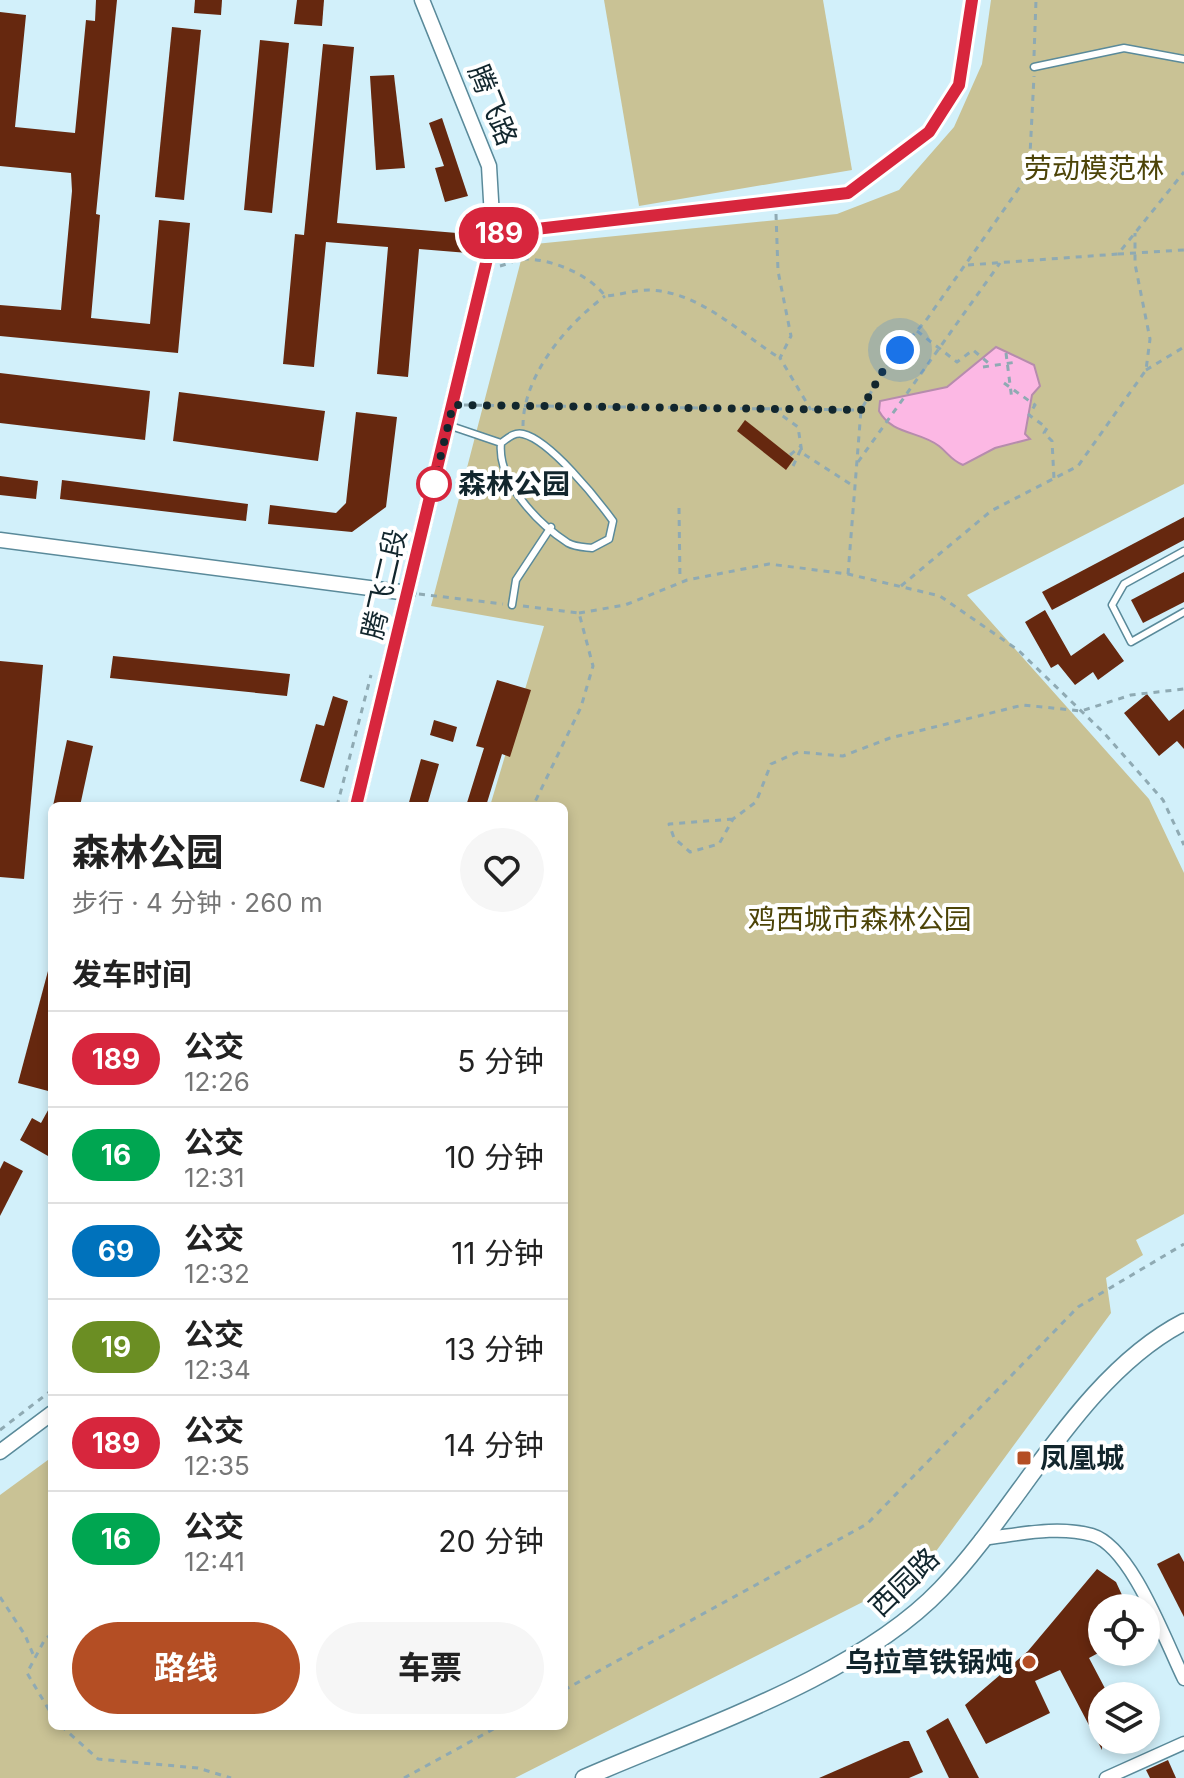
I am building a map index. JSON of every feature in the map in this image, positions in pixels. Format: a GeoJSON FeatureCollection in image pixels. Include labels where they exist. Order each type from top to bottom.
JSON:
{"type":"FeatureCollection","features":[{"type":"Feature","properties":{"kind":"main road","name":"西园路"},"geometry":{"type":"LineString","coordinates":[[584,1778],[818,1676],[887,1636],[941,1589],[1118,1371],[1184,1322]]}},
{"type":"Feature","properties":{"kind":"street","name":"腾飞路"},"geometry":{"type":"LineString","coordinates":[[422,0],[489,166],[493,234]]}},
{"type":"Feature","properties":{"kind":"street"},"geometry":{"type":"LineString","coordinates":[[493,234],[848,193],[929,132],[959,85],[972,0]]}},
{"type":"Feature","properties":{"kind":"street","name":"腾飞二段"},"geometry":{"type":"LineString","coordinates":[[357,802],[493,234]]}},
{"type":"Feature","properties":{"kind":"street"},"geometry":{"type":"LineString","coordinates":[[0,540],[408,593]]}},
{"type":"Feature","properties":{"kind":"street"},"geometry":{"type":"LineString","coordinates":[[0,1452],[48,1416]]}},
{"type":"Feature","properties":{"kind":"street"},"geometry":{"type":"LineString","coordinates":[[981,1539],[1055,1530],[1095,1536],[1123,1558],[1184,1679]]}},
{"type":"Feature","properties":{"kind":"street"},"geometry":{"type":"LineString","coordinates":[[1106,1778],[1184,1743]]}},
{"type":"Feature","properties":{"kind":"lane"},"geometry":{"type":"LineString","coordinates":[[1034,67],[1124,48],[1184,59]]}},
{"type":"Feature","properties":{"kind":"lane"},"geometry":{"type":"LineString","coordinates":[[448,425],[501,443]]}},
{"type":"Feature","properties":{"kind":"lane"},"geometry":{"type":"LineString","coordinates":[[522,434],[541,443],[598,501],[613,521],[609,539],[592,548],[570,544],[511,485],[500,460],[501,443],[510,436],[522,434]]}},
{"type":"Feature","properties":{"kind":"lane"},"geometry":{"type":"LineString","coordinates":[[512,605],[516,580],[551,527]]}},
{"type":"Feature","properties":{"kind":"lane"},"geometry":{"type":"LineString","coordinates":[[1184,551],[1124,584],[1112,605],[1131,642],[1184,612]]}},
{"type":"Feature","properties":{"kind":"path"},"geometry":{"type":"LineString","coordinates":[[848,574],[861,410],[884,369],[917,331],[1029,174],[1036,0]]}},
{"type":"Feature","properties":{"kind":"path"},"geometry":{"type":"LineString","coordinates":[[1118,254],[1184,172]]}},
{"type":"Feature","properties":{"kind":"path"},"geometry":{"type":"LineString","coordinates":[[775,201],[778,271],[791,336],[780,358]]}},
{"type":"Feature","properties":{"kind":"path"},"geometry":{"type":"LineString","coordinates":[[1135,233],[1135,253],[1150,339],[1146,370]]}},
{"type":"Feature","properties":{"kind":"path"},"geometry":{"type":"LineString","coordinates":[[966,265],[1184,250]]}},
{"type":"Feature","properties":{"kind":"path"},"geometry":{"type":"LineString","coordinates":[[485,270],[525,259],[556,266],[589,279],[605,296]]}},
{"type":"Feature","properties":{"kind":"path"},"geometry":{"type":"LineString","coordinates":[[857,464],[1000,263]]}},
{"type":"Feature","properties":{"kind":"path"},"geometry":{"type":"LineString","coordinates":[[522,434],[523,406],[536,371],[581,314],[605,296],[648,290],[674,295],[716,312],[780,358],[811,410]]}},
{"type":"Feature","properties":{"kind":"path"},"geometry":{"type":"LineString","coordinates":[[917,331],[957,362],[973,350],[992,366]]}},
{"type":"Feature","properties":{"kind":"path"},"geometry":{"type":"LineString","coordinates":[[901,586],[991,511],[1078,466],[1146,370],[1184,347]]}},
{"type":"Feature","properties":{"kind":"path"},"geometry":{"type":"LineString","coordinates":[[1006,353],[1012,400]]}},
{"type":"Feature","properties":{"kind":"path"},"geometry":{"type":"LineString","coordinates":[[983,367],[1017,362]]}},
{"type":"Feature","properties":{"kind":"path"},"geometry":{"type":"LineString","coordinates":[[1004,383],[1035,405],[1029,415],[1047,428],[1044,433],[1052,441],[1054,479]]}},
{"type":"Feature","properties":{"kind":"path"},"geometry":{"type":"LineString","coordinates":[[453,405],[861,410]]}},
{"type":"Feature","properties":{"kind":"path"},"geometry":{"type":"LineString","coordinates":[[773,409],[798,427],[802,453],[855,487]]}},
{"type":"Feature","properties":{"kind":"path"},"geometry":{"type":"LineString","coordinates":[[790,455],[801,447]]}},
{"type":"Feature","properties":{"kind":"path"},"geometry":{"type":"LineString","coordinates":[[793,466],[801,447]]}},
{"type":"Feature","properties":{"kind":"path"},"geometry":{"type":"LineString","coordinates":[[679,508],[680,582]]}},
{"type":"Feature","properties":{"kind":"path"},"geometry":{"type":"LineString","coordinates":[[408,593],[579,613],[625,605],[680,582],[769,564],[848,574],[940,596],[1018,650],[1081,711],[1163,800],[1184,845]]}},
{"type":"Feature","properties":{"kind":"path"},"geometry":{"type":"LineString","coordinates":[[535,802],[581,707],[593,666],[579,613]]}},
{"type":"Feature","properties":{"kind":"path"},"geometry":{"type":"LineString","coordinates":[[338,802],[373,670]]}},
{"type":"Feature","properties":{"kind":"path"},"geometry":{"type":"LineString","coordinates":[[733,819],[669,824],[674,838],[690,852],[719,844],[733,819],[756,802],[771,764],[798,752],[843,756],[890,738],[1023,705],[1081,711],[1131,695],[1184,689]]}},
{"type":"Feature","properties":{"kind":"path"},"geometry":{"type":"LineString","coordinates":[[568,1688],[867,1524],[1078,1307],[1184,1244]]}},
{"type":"Feature","properties":{"kind":"path"},"geometry":{"type":"LineString","coordinates":[[0,1430],[48,1393]]}},
{"type":"Feature","properties":{"kind":"path"},"geometry":{"type":"LineString","coordinates":[[0,1597],[25,1635],[35,1659]]}},
{"type":"Feature","properties":{"kind":"path"},"geometry":{"type":"LineString","coordinates":[[48,1637],[27,1673],[48,1708]]}},
{"type":"Feature","properties":{"kind":"path"},"geometry":{"type":"LineString","coordinates":[[65,1730],[98,1759],[198,1768],[231,1778]]}},
{"type":"Feature","properties":{"kind":"path"},"geometry":{"type":"LineString","coordinates":[[404,1778],[492,1730]]}},
{"type":"Feature","properties":{"kind":"green space"},"geometry":{"type":"Polygon","coordinates":[[[604,0],[823,0],[852,170],[639,206],[604,0]]]}},
{"type":"Feature","properties":{"kind":"green space","name":"鸡西城市森林公园"},"geometry":{"type":"Polygon","coordinates":[[[991,0],[1184,0],[1184,484],[967,595],[1149,799],[1184,873],[1184,1214],[1136,1240],[1143,1255],[1106,1278],[1111,1313],[920,1573],[515,1778],[0,1778],[0,1495],[48,1460],[48,1730],[568,1730],[568,802],[491,802],[544,626],[431,606],[525,245],[837,214],[899,190],[954,127],[982,64],[991,0]]]}},
{"type":"Feature","properties":{"kind":"shaded area"},"geometry":{"type":"Polygon","coordinates":[[[996,347],[1034,365],[1040,386],[1032,395],[1025,434],[1030,439],[995,448],[963,465],[932,441],[891,424],[879,411],[880,401],[947,387],[996,347]]]}},
{"type":"Feature","properties":{"kind":"building"},"geometry":{"type":"Polygon","coordinates":[[[96,0],[117,0],[96,214],[100,215],[91,318],[150,324],[159,220],[190,223],[178,353],[0,336],[0,305],[61,310],[72,191],[71,173],[0,166],[0,12],[26,15],[15,127],[75,133],[86,20],[95,21],[96,0]]]}},
{"type":"Feature","properties":{"kind":"building"},"geometry":{"type":"Polygon","coordinates":[[[195,0],[222,0],[221,15],[194,13],[195,0]]]}},
{"type":"Feature","properties":{"kind":"building"},"geometry":{"type":"Polygon","coordinates":[[[297,0],[324,0],[322,26],[294,24],[297,0]]]}},
{"type":"Feature","properties":{"kind":"building"},"geometry":{"type":"Polygon","coordinates":[[[172,27],[201,30],[184,200],[155,197],[172,27]]]}},
{"type":"Feature","properties":{"kind":"building"},"geometry":{"type":"Polygon","coordinates":[[[260,40],[289,43],[272,213],[244,210],[260,40]]]}},
{"type":"Feature","properties":{"kind":"building"},"geometry":{"type":"Polygon","coordinates":[[[323,44],[354,47],[337,223],[469,234],[468,253],[419,249],[408,377],[377,374],[388,247],[326,242],[314,367],[283,364],[295,234],[304,235],[323,44]]]}},
{"type":"Feature","properties":{"kind":"building"},"geometry":{"type":"Polygon","coordinates":[[[394,75],[405,168],[376,170],[370,76],[394,75]]]}},
{"type":"Feature","properties":{"kind":"building"},"geometry":{"type":"Polygon","coordinates":[[[442,118],[468,196],[445,202],[435,168],[444,166],[429,123],[442,118]]]}},
{"type":"Feature","properties":{"kind":"building"},"geometry":{"type":"Polygon","coordinates":[[[0,373],[150,391],[145,440],[0,423],[0,373]]]}},
{"type":"Feature","properties":{"kind":"building"},"geometry":{"type":"Polygon","coordinates":[[[179,392],[325,411],[318,461],[173,441],[179,392]]]}},
{"type":"Feature","properties":{"kind":"building"},"geometry":{"type":"Polygon","coordinates":[[[356,412],[397,417],[386,507],[352,532],[268,524],[270,505],[336,513],[346,503],[356,412]]]}},
{"type":"Feature","properties":{"kind":"building"},"geometry":{"type":"Polygon","coordinates":[[[745,420],[794,459],[786,470],[737,431],[745,420]]]}},
{"type":"Feature","properties":{"kind":"building"},"geometry":{"type":"Polygon","coordinates":[[[0,476],[38,481],[36,499],[0,495],[0,476]]]}},
{"type":"Feature","properties":{"kind":"building"},"geometry":{"type":"Polygon","coordinates":[[[62,480],[248,504],[246,521],[60,499],[62,480]]]}},
{"type":"Feature","properties":{"kind":"building"},"geometry":{"type":"Polygon","coordinates":[[[1184,517],[1184,540],[1052,610],[1042,592],[1184,517]]]}},
{"type":"Feature","properties":{"kind":"building"},"geometry":{"type":"Polygon","coordinates":[[[1184,572],[1184,602],[1143,623],[1131,600],[1184,572]]]}},
{"type":"Feature","properties":{"kind":"building"},"geometry":{"type":"Polygon","coordinates":[[[1045,610],[1071,656],[1104,633],[1124,661],[1098,680],[1093,672],[1075,685],[1058,664],[1051,668],[1025,622],[1045,610]]]}},
{"type":"Feature","properties":{"kind":"building"},"geometry":{"type":"Polygon","coordinates":[[[113,656],[290,674],[287,696],[110,678],[113,656]]]}},
{"type":"Feature","properties":{"kind":"building"},"geometry":{"type":"Polygon","coordinates":[[[0,661],[43,665],[24,879],[0,877],[0,661]]]}},
{"type":"Feature","properties":{"kind":"building"},"geometry":{"type":"Polygon","coordinates":[[[497,680],[531,690],[510,757],[502,754],[487,802],[467,802],[484,748],[476,746],[497,680]]]}},
{"type":"Feature","properties":{"kind":"building"},"geometry":{"type":"Polygon","coordinates":[[[1147,694],[1169,721],[1184,709],[1184,749],[1177,741],[1159,756],[1124,713],[1147,694]]]}},
{"type":"Feature","properties":{"kind":"building"},"geometry":{"type":"Polygon","coordinates":[[[333,696],[348,701],[324,788],[300,781],[316,724],[324,726],[333,696]]]}},
{"type":"Feature","properties":{"kind":"building"},"geometry":{"type":"Polygon","coordinates":[[[434,720],[457,727],[453,742],[430,735],[434,720]]]}},
{"type":"Feature","properties":{"kind":"building"},"geometry":{"type":"Polygon","coordinates":[[[67,740],[93,746],[81,802],[54,802],[67,740]]]}},
{"type":"Feature","properties":{"kind":"building"},"geometry":{"type":"Polygon","coordinates":[[[421,759],[439,764],[428,802],[409,802],[421,759]]]}},
{"type":"Feature","properties":{"kind":"building"},"geometry":{"type":"Polygon","coordinates":[[[48,971],[48,1091],[18,1083],[48,971]]]}},
{"type":"Feature","properties":{"kind":"building"},"geometry":{"type":"Polygon","coordinates":[[[48,1110],[48,1156],[20,1140],[32,1118],[41,1123],[48,1110]]]}},
{"type":"Feature","properties":{"kind":"building"},"geometry":{"type":"Polygon","coordinates":[[[4,1161],[23,1171],[0,1216],[0,1169],[4,1161]]]}},
{"type":"Feature","properties":{"kind":"building"},"geometry":{"type":"Polygon","coordinates":[[[1179,1553],[1184,1562],[1184,1617],[1157,1564],[1179,1553]]]}},
{"type":"Feature","properties":{"kind":"building"},"geometry":{"type":"Polygon","coordinates":[[[1097,1569],[1116,1582],[1122,1594],[1088,1594],[1088,1666],[1093,1666],[1102,1682],[1088,1682],[1088,1723],[1060,1670],[1035,1681],[1050,1713],[986,1744],[965,1705],[1028,1651],[1097,1569]]]}},
{"type":"Feature","properties":{"kind":"building"},"geometry":{"type":"Polygon","coordinates":[[[948,1718],[979,1778],[949,1778],[926,1731],[948,1718]]]}},
{"type":"Feature","properties":{"kind":"building"},"geometry":{"type":"Polygon","coordinates":[[[909,1741],[923,1772],[909,1778],[819,1778],[909,1741]]]}},
{"type":"Feature","properties":{"kind":"building"},"geometry":{"type":"Polygon","coordinates":[[[1168,1760],[1176,1778],[1150,1778],[1146,1770],[1168,1760]]]}},
{"type":"Feature","properties":{"kind":"bus line","name":"189"},"geometry":{"type":"LineString","coordinates":[[357,802],[386,692],[493,234],[848,193],[929,132],[959,85],[973,10],[972,0]]}},
{"type":"Feature","properties":{"kind":"place","name":"森林公园"},"geometry":{"type":"Point","coordinates":[434,484]}},
{"type":"Feature","properties":{"kind":"place","name":"凤凰城"},"geometry":{"type":"Point","coordinates":[1024,1458]}},
{"type":"Feature","properties":{"kind":"place","name":"乌拉草铁锅炖"},"geometry":{"type":"Point","coordinates":[1029,1662]}},
{"type":"Feature","properties":{"kind":"route"},"geometry":{"type":"LineString","coordinates":[[434,484],[453,405],[861,410],[884,369],[900,350]]}},
{"type":"Feature","properties":{"kind":"park label","name":"劳动模范林"},"geometry":{"type":"Point","coordinates":[1094,168]}}]}
